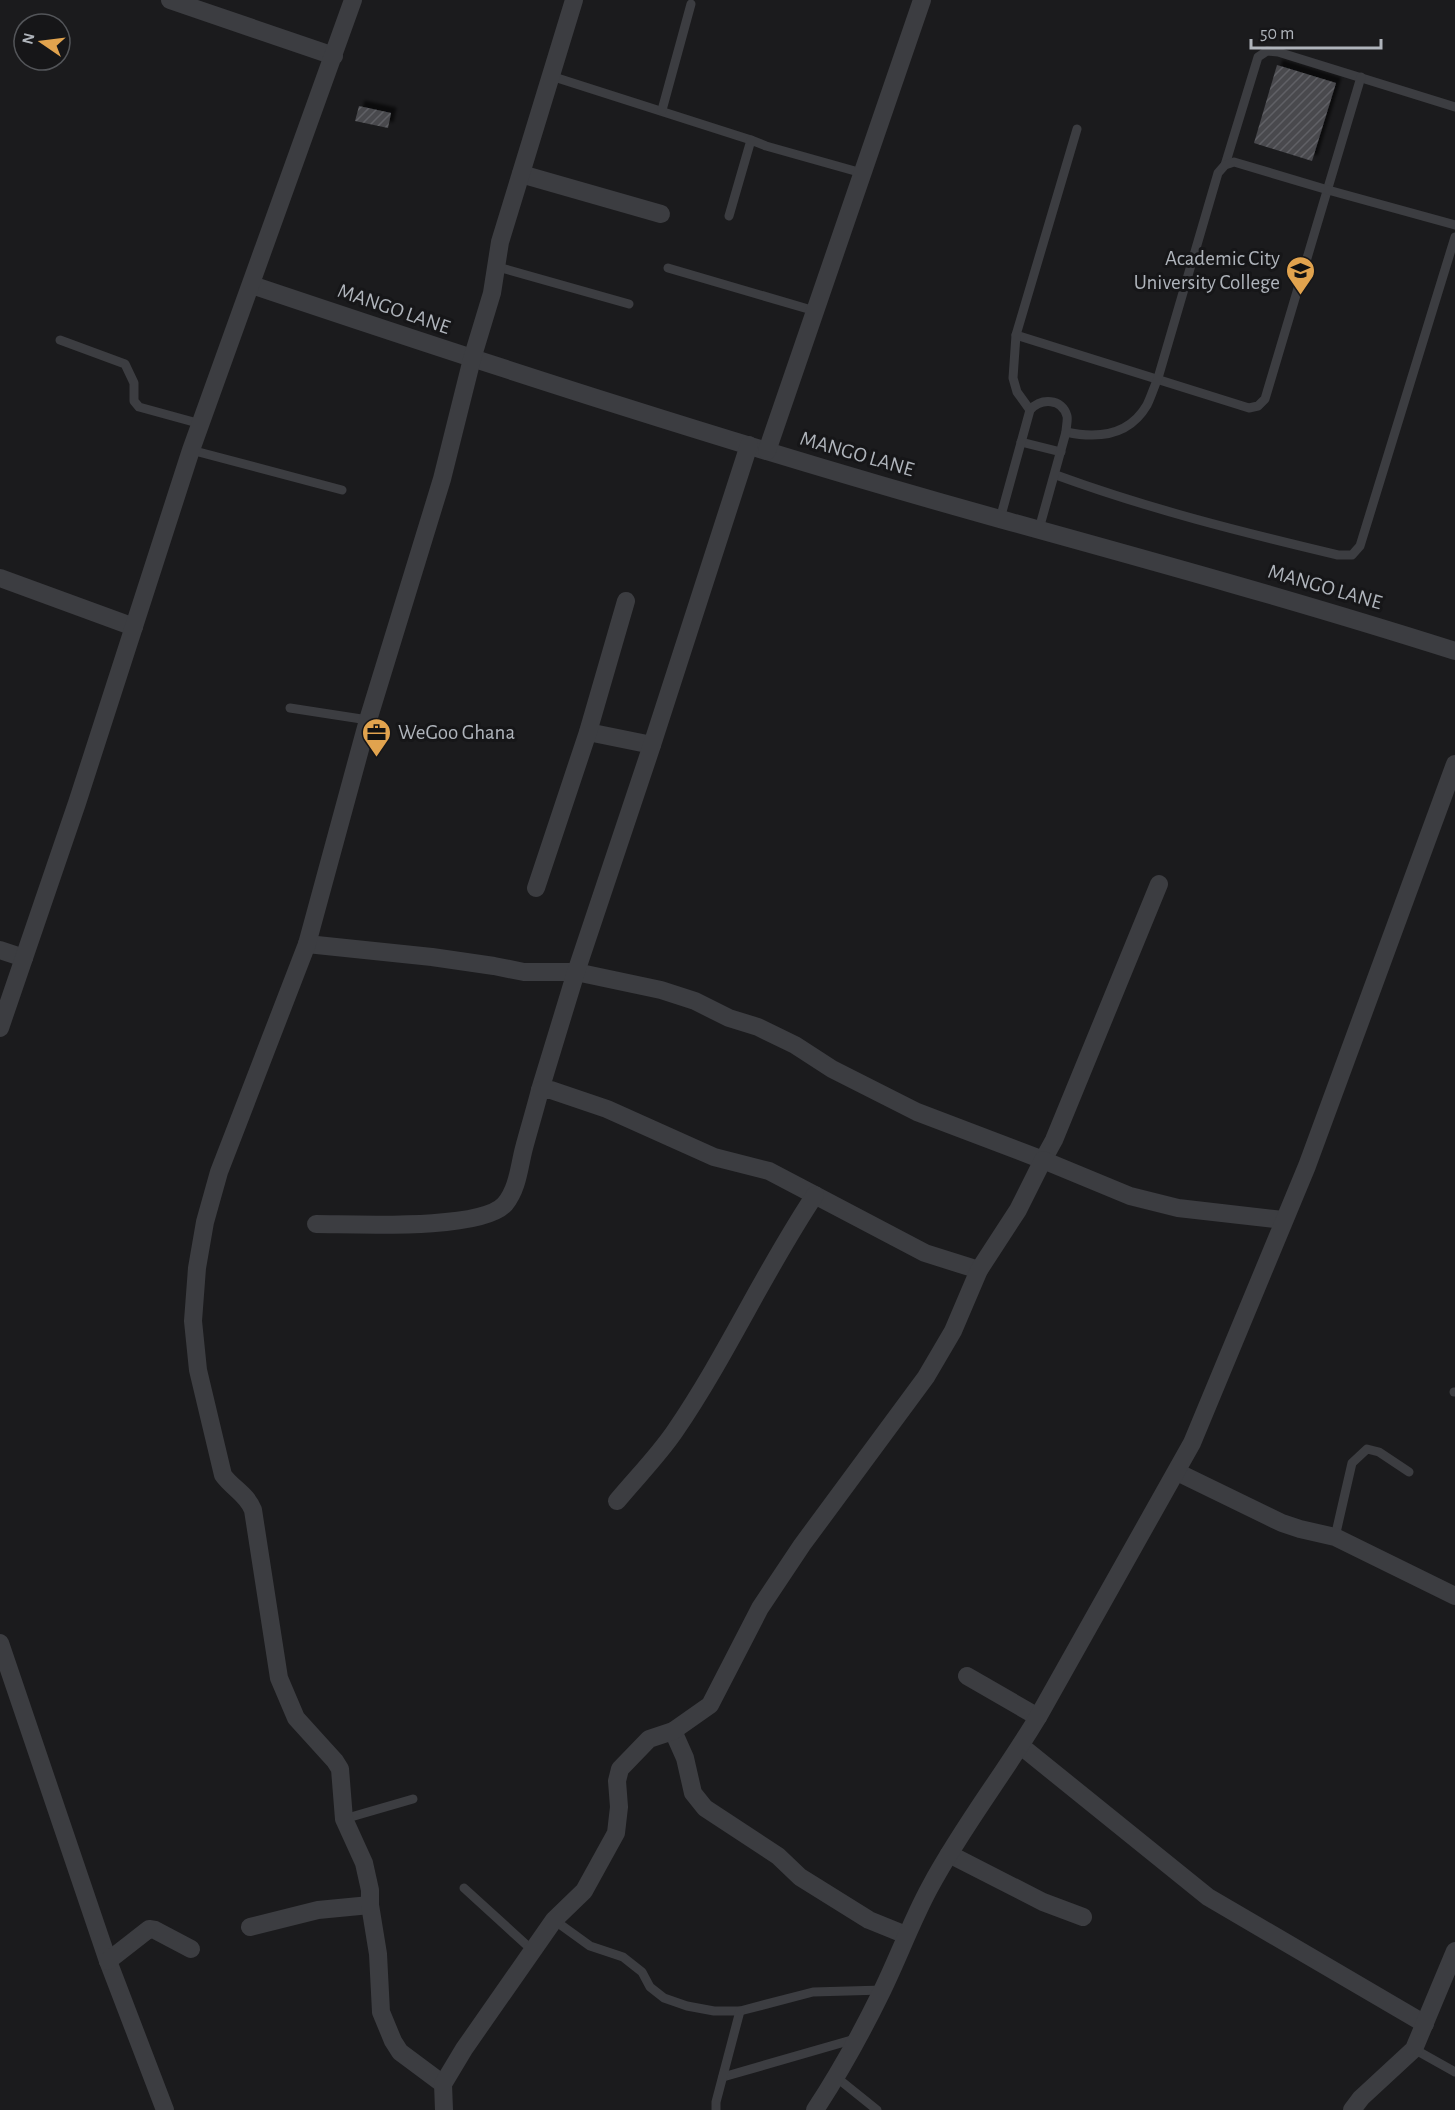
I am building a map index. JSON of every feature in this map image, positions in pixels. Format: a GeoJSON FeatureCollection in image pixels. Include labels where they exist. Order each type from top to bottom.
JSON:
{"type":"FeatureCollection","features":[{"type":"Feature","properties":{"kind":"street"},"geometry":{"type":"LineString","coordinates":[[170,0],[334,56]]}},
{"type":"Feature","properties":{"kind":"street"},"geometry":{"type":"LineString","coordinates":[[0,1028],[77,803],[191,450],[354,0]]}},
{"type":"Feature","properties":{"kind":"street"},"geometry":{"type":"LineString","coordinates":[[443,2084],[400,2052],[393,2042],[381,2012],[378,1954],[370,1905],[370,1890],[364,1863],[344,1819],[340,1769],[296,1718],[279,1678],[253,1510],[246,1497],[223,1475],[198,1370],[193,1321],[197,1268],[205,1222],[219,1172],[307,944],[368,720],[442,479],[472,359],[492,293],[498,267],[500,242],[574,0]]}},
{"type":"Feature","properties":{"kind":"street"},"geometry":{"type":"LineString","coordinates":[[767,451],[921,0]]}},
{"type":"Feature","properties":{"kind":"street"},"geometry":{"type":"LineString","coordinates":[[521,174],[662,214]]}},
{"type":"Feature","properties":{"kind":"street","name":"MANGO LANE"},"geometry":{"type":"LineString","coordinates":[[252,285],[472,359],[767,451],[1000,519],[1321,608],[1455,651]]}},
{"type":"Feature","properties":{"kind":"street"},"geometry":{"type":"LineString","coordinates":[[316,1224],[443,1223],[482,1217],[496,1212],[506,1203],[520,1171],[523,1151],[540,1090],[576,972],[749,445]]}},
{"type":"Feature","properties":{"kind":"street"},"geometry":{"type":"LineString","coordinates":[[0,578],[134,627]]}},
{"type":"Feature","properties":{"kind":"street"},"geometry":{"type":"LineString","coordinates":[[536,888],[588,732],[626,601]]}},
{"type":"Feature","properties":{"kind":"street"},"geometry":{"type":"LineString","coordinates":[[588,732],[652,745]]}},
{"type":"Feature","properties":{"kind":"street"},"geometry":{"type":"LineString","coordinates":[[815,2110],[858,2038],[883,1989],[906,1935],[958,1837],[1021,1746],[1192,1443],[1311,1155],[1455,764]]}},
{"type":"Feature","properties":{"kind":"street"},"geometry":{"type":"LineString","coordinates":[[444,2110],[443,2084],[464,2049],[554,1920],[584,1891],[616,1833],[619,1807],[617,1781],[620,1769],[649,1739],[674,1731],[710,1705],[760,1608],[802,1545],[926,1377],[953,1331],[979,1270],[1018,1210],[1054,1140],[1159,884]]}},
{"type":"Feature","properties":{"kind":"street"},"geometry":{"type":"LineString","coordinates":[[307,944],[463,962],[524,972],[576,972],[629,982],[695,1000],[729,1018],[758,1027],[832,1069],[917,1112],[1130,1196],[1178,1208],[1283,1220]]}},
{"type":"Feature","properties":{"kind":"street"},"geometry":{"type":"LineString","coordinates":[[0,950],[24,958]]}},
{"type":"Feature","properties":{"kind":"street"},"geometry":{"type":"LineString","coordinates":[[540,1090],[551,1090],[607,1109],[714,1157],[769,1171],[925,1253],[979,1270]]}},
{"type":"Feature","properties":{"kind":"street"},"geometry":{"type":"LineString","coordinates":[[617,1501],[674,1433],[720,1358],[789,1234],[815,1195]]}},
{"type":"Feature","properties":{"kind":"street"},"geometry":{"type":"LineString","coordinates":[[1177,1472],[1282,1523],[1335,1536],[1455,1596]]}},
{"type":"Feature","properties":{"kind":"street"},"geometry":{"type":"LineString","coordinates":[[0,1642],[108,1961],[165,2110]]}},
{"type":"Feature","properties":{"kind":"street"},"geometry":{"type":"LineString","coordinates":[[967,1676],[1038,1717]]}},
{"type":"Feature","properties":{"kind":"street"},"geometry":{"type":"LineString","coordinates":[[674,1731],[685,1758],[693,1793],[705,1808],[778,1856],[800,1877],[869,1920],[906,1935]]}},
{"type":"Feature","properties":{"kind":"street"},"geometry":{"type":"LineString","coordinates":[[1021,1746],[1208,1897],[1425,2024]]}},
{"type":"Feature","properties":{"kind":"street"},"geometry":{"type":"LineString","coordinates":[[949,1854],[1043,1902],[1083,1917]]}},
{"type":"Feature","properties":{"kind":"street"},"geometry":{"type":"LineString","coordinates":[[250,1927],[318,1910],[370,1905]]}},
{"type":"Feature","properties":{"kind":"street"},"geometry":{"type":"LineString","coordinates":[[108,1961],[149,1929],[190,1949]]}},
{"type":"Feature","properties":{"kind":"street"},"geometry":{"type":"LineString","coordinates":[[1352,2110],[1361,2098],[1414,2049],[1455,1951]]}},
{"type":"Feature","properties":{"kind":"lane"},"geometry":{"type":"LineString","coordinates":[[662,110],[691,4]]}},
{"type":"Feature","properties":{"kind":"lane"},"geometry":{"type":"LineString","coordinates":[[1066,432],[1086,436],[1113,433],[1130,423],[1146,407],[1158,378],[1218,173],[1225,165],[1258,57],[1267,51],[1278,52],[1455,107]]}},
{"type":"Feature","properties":{"kind":"lane"},"geometry":{"type":"LineString","coordinates":[[551,76],[662,110],[766,146],[862,173]]}},
{"type":"Feature","properties":{"kind":"lane"},"geometry":{"type":"LineString","coordinates":[[1016,336],[1249,408],[1258,406],[1265,399],[1361,77]]}},
{"type":"Feature","properties":{"kind":"lane"},"geometry":{"type":"LineString","coordinates":[[1030,410],[1017,392],[1013,378],[1016,336],[1077,129]]}},
{"type":"Feature","properties":{"kind":"lane"},"geometry":{"type":"LineString","coordinates":[[729,216],[751,140]]}},
{"type":"Feature","properties":{"kind":"lane"},"geometry":{"type":"LineString","coordinates":[[1225,165],[1234,162],[1455,225]]}},
{"type":"Feature","properties":{"kind":"lane"},"geometry":{"type":"LineString","coordinates":[[1056,475],[1197,521],[1338,555],[1352,555],[1360,546],[1450,272],[1455,237]]}},
{"type":"Feature","properties":{"kind":"lane"},"geometry":{"type":"LineString","coordinates":[[498,267],[629,304]]}},
{"type":"Feature","properties":{"kind":"lane"},"geometry":{"type":"LineString","coordinates":[[668,268],[815,311]]}},
{"type":"Feature","properties":{"kind":"lane"},"geometry":{"type":"LineString","coordinates":[[60,340],[125,364],[134,383],[134,401],[139,407],[201,424]]}},
{"type":"Feature","properties":{"kind":"lane"},"geometry":{"type":"LineString","coordinates":[[1000,519],[1030,410],[1037,403],[1049,401],[1059,404],[1067,415],[1066,432],[1056,475],[1039,529]]}},
{"type":"Feature","properties":{"kind":"lane"},"geometry":{"type":"LineString","coordinates":[[1021,442],[1061,452]]}},
{"type":"Feature","properties":{"kind":"lane"},"geometry":{"type":"LineString","coordinates":[[191,450],[342,490]]}},
{"type":"Feature","properties":{"kind":"lane"},"geometry":{"type":"LineString","coordinates":[[290,708],[368,720]]}},
{"type":"Feature","properties":{"kind":"lane"},"geometry":{"type":"LineString","coordinates":[[1335,1536],[1352,1463],[1358,1456],[1367,1449],[1379,1452],[1409,1472]]}},
{"type":"Feature","properties":{"kind":"lane"},"geometry":{"type":"LineString","coordinates":[[344,1819],[413,1799]]}},
{"type":"Feature","properties":{"kind":"lane"},"geometry":{"type":"LineString","coordinates":[[464,1888],[532,1950]]}},
{"type":"Feature","properties":{"kind":"lane"},"geometry":{"type":"LineString","coordinates":[[554,1920],[585,1942],[623,1957],[642,1972],[650,1987],[664,1998],[687,2006],[714,2011],[740,2011],[813,1992],[883,1989]]}},
{"type":"Feature","properties":{"kind":"lane"},"geometry":{"type":"LineString","coordinates":[[716,2110],[716,2102],[740,2011]]}},
{"type":"Feature","properties":{"kind":"lane"},"geometry":{"type":"LineString","coordinates":[[723,2078],[858,2038]]}},
{"type":"Feature","properties":{"kind":"lane"},"geometry":{"type":"LineString","coordinates":[[1414,2049],[1455,2072]]}},
{"type":"Feature","properties":{"kind":"lane"},"geometry":{"type":"LineString","coordinates":[[836,2077],[877,2110]]}},
{"type":"Feature","properties":{"kind":"building"},"geometry":{"type":"Polygon","coordinates":[[[1277,65],[1336,83],[1312,161],[1254,143],[1277,65]]]}},
{"type":"Feature","properties":{"kind":"building"},"geometry":{"type":"Polygon","coordinates":[[[359,106],[391,113],[388,128],[355,121],[359,106]]]}},
{"type":"Feature","properties":{"kind":"place","name":"Academic City University College"},"geometry":{"type":"Point","coordinates":[1301,296]}},
{"type":"Feature","properties":{"kind":"place","name":"WeGoo Ghana"},"geometry":{"type":"Point","coordinates":[377,758]}}]}
